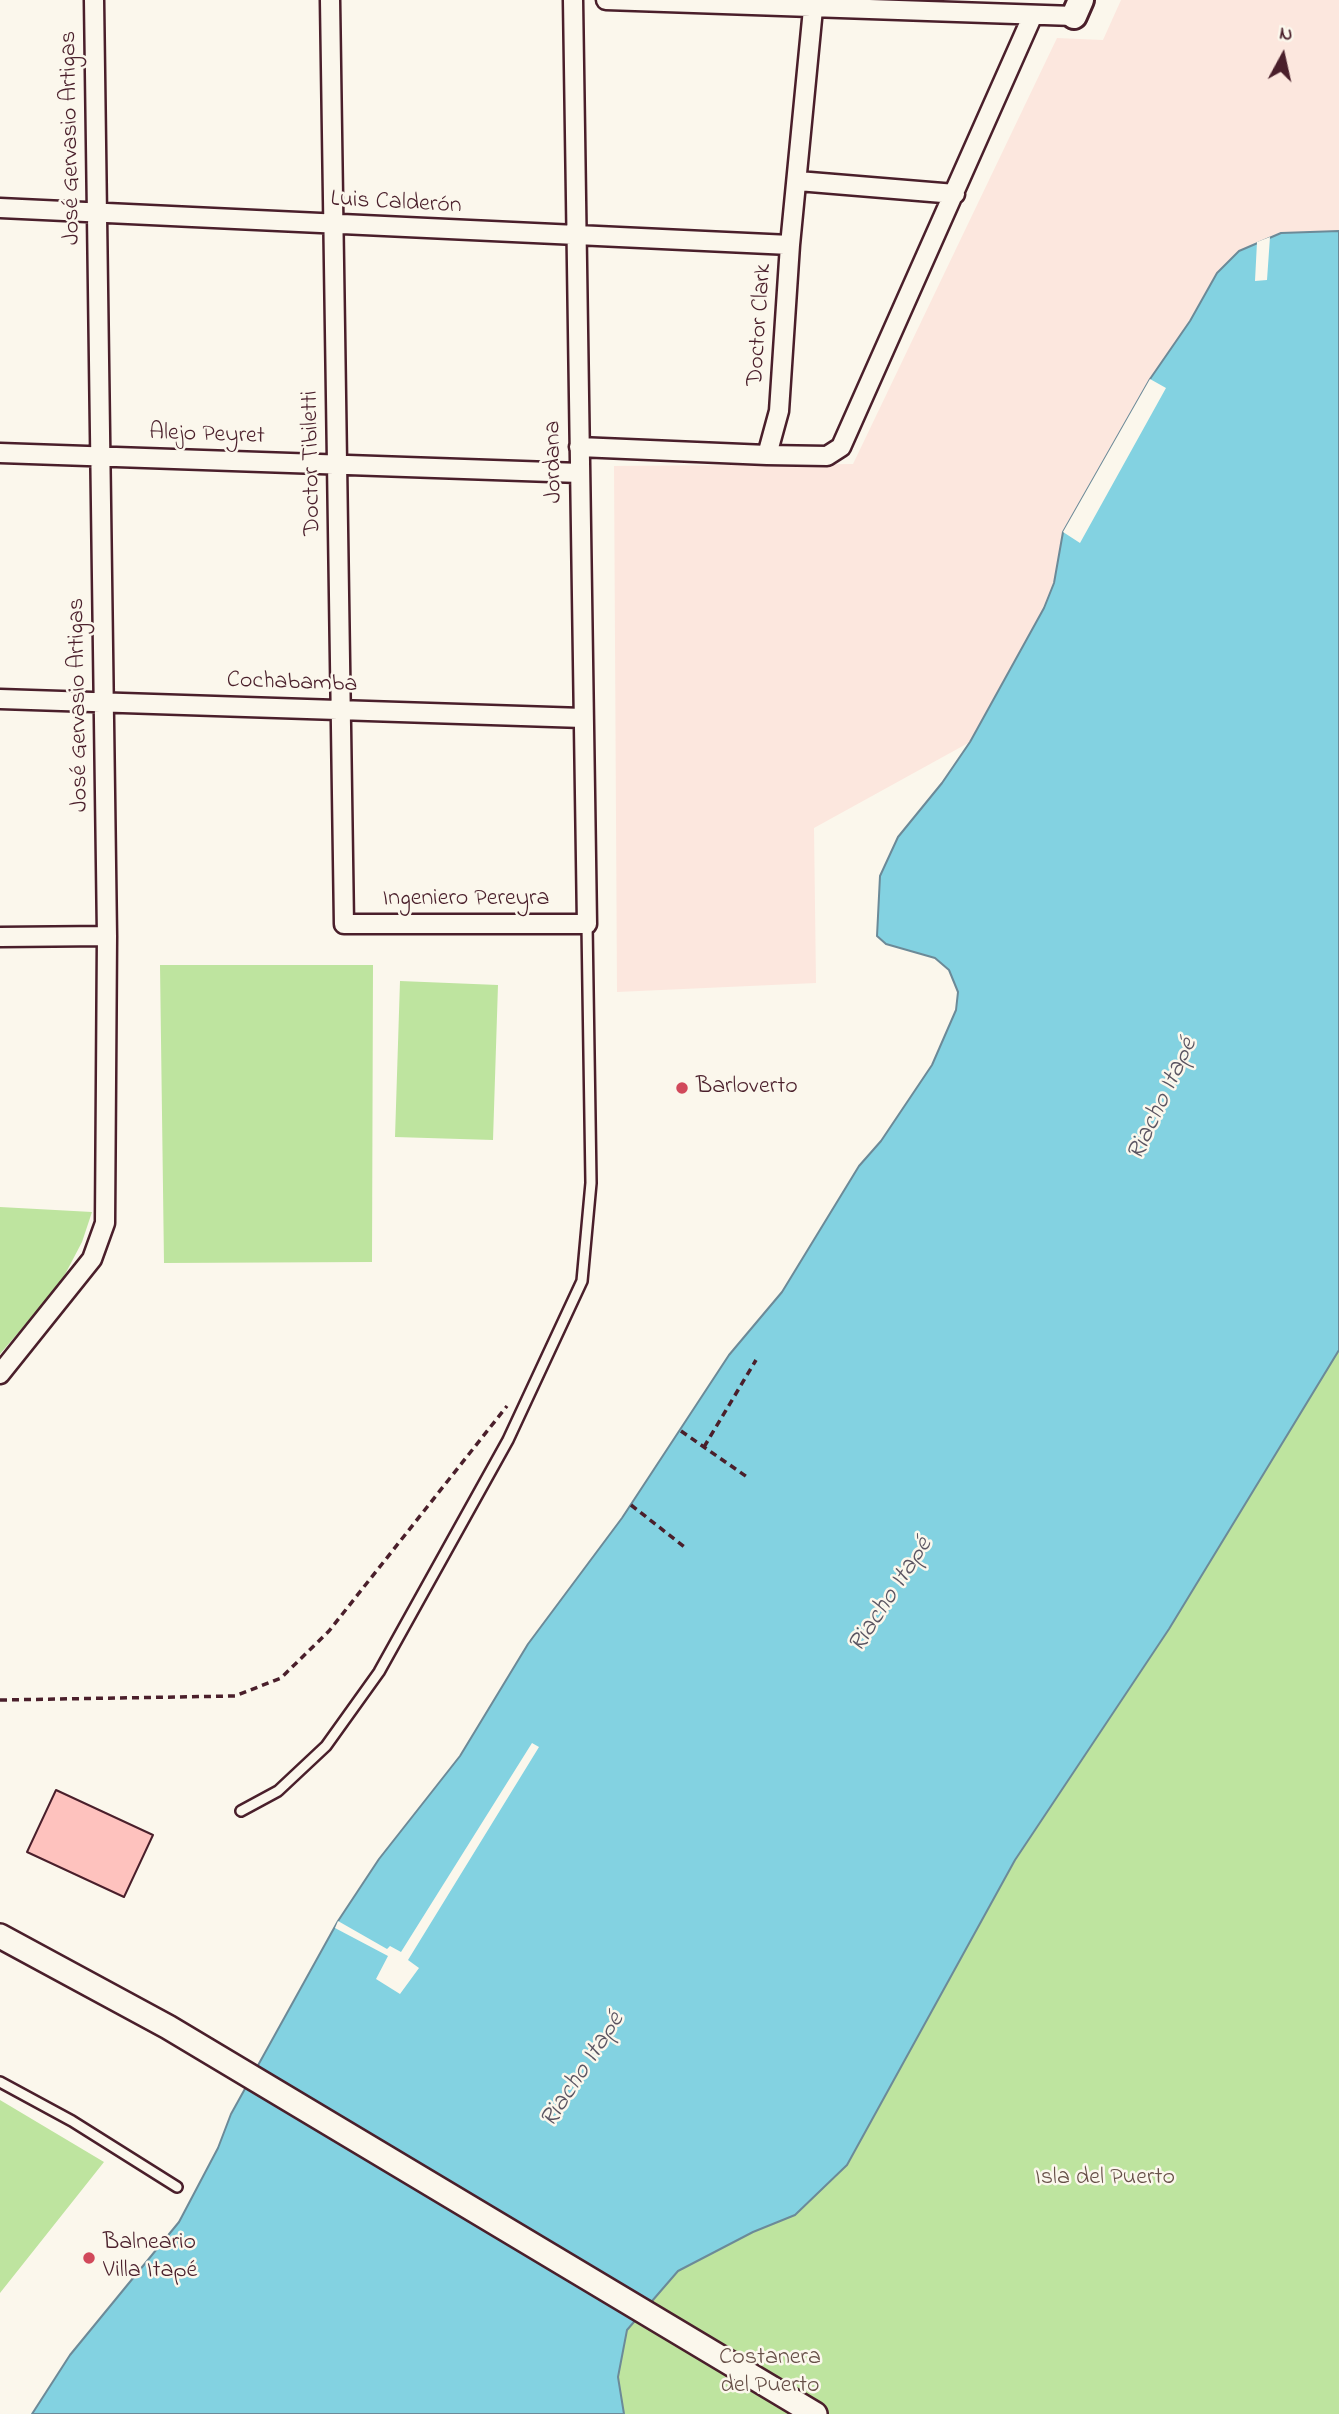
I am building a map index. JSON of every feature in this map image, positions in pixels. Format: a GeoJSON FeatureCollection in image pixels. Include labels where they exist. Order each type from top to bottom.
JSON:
{"type":"FeatureCollection","features":[{"type":"Feature","properties":{"kind":"street","name":"José Gervasio Artigas"},"geometry":{"type":"LineString","coordinates":[[0,1374],[92,1259],[105,1223],[107,936],[94,0]]}},
{"type":"Feature","properties":{"kind":"street","name":"Doctor Tibiletti"},"geometry":{"type":"LineString","coordinates":[[330,0],[344,924]]}},
{"type":"Feature","properties":{"kind":"street","name":"Jordana"},"geometry":{"type":"LineString","coordinates":[[573,0],[587,924]]}},
{"type":"Feature","properties":{"kind":"street"},"geometry":{"type":"LineString","coordinates":[[606,0],[821,6],[1032,17],[1077,8]]}},
{"type":"Feature","properties":{"kind":"street","name":"Doctor Clark"},"geometry":{"type":"LineString","coordinates":[[767,455],[779,411],[790,246],[821,6]]}},
{"type":"Feature","properties":{"kind":"street"},"geometry":{"type":"LineString","coordinates":[[579,447],[827,456],[841,447],[1032,17]]}},
{"type":"Feature","properties":{"kind":"street"},"geometry":{"type":"LineString","coordinates":[[798,181],[955,194]]}},
{"type":"Feature","properties":{"kind":"street","name":"Luis Calderón"},"geometry":{"type":"LineString","coordinates":[[0,208],[790,246]]}},
{"type":"Feature","properties":{"kind":"street","name":"Alejo Peyret"},"geometry":{"type":"LineString","coordinates":[[0,453],[580,473]]}},
{"type":"Feature","properties":{"kind":"street","name":"Cochabamba"},"geometry":{"type":"LineString","coordinates":[[0,699],[583,718]]}},
{"type":"Feature","properties":{"kind":"street","name":"Ingeniero Pereyra"},"geometry":{"type":"LineString","coordinates":[[344,924],[587,924]]}},
{"type":"Feature","properties":{"kind":"street"},"geometry":{"type":"LineString","coordinates":[[0,937],[107,936]]}},
{"type":"Feature","properties":{"kind":"street"},"geometry":{"type":"LineString","coordinates":[[0,1936],[168,2027],[815,2413]]}},
{"type":"Feature","properties":{"kind":"lane"},"geometry":{"type":"LineString","coordinates":[[241,1811],[278,1791],[326,1746],[379,1672],[508,1440],[582,1281],[592,1184],[587,924]]}},
{"type":"Feature","properties":{"kind":"lane"},"geometry":{"type":"LineString","coordinates":[[0,2082],[72,2121],[177,2187]]}},
{"type":"Feature","properties":{"kind":"path"},"geometry":{"type":"LineString","coordinates":[[704,1447],[756,1360]]}},
{"type":"Feature","properties":{"kind":"path"},"geometry":{"type":"LineString","coordinates":[[0,1700],[235,1696],[281,1678],[329,1630],[509,1402]]}},
{"type":"Feature","properties":{"kind":"path"},"geometry":{"type":"LineString","coordinates":[[681,1431],[747,1477]]}},
{"type":"Feature","properties":{"kind":"path"},"geometry":{"type":"LineString","coordinates":[[631,1505],[687,1549]]}},
{"type":"Feature","properties":{"kind":"shaded area"},"geometry":{"type":"Polygon","coordinates":[[[1121,0],[1339,0],[1339,231],[1281,233],[1257,242],[1217,273],[1063,532],[1054,583],[1044,608],[970,742],[814,828],[816,983],[617,992],[614,466],[853,464],[1057,38],[1103,40],[1121,0]]]}},
{"type":"Feature","properties":{"kind":"green space"},"geometry":{"type":"Polygon","coordinates":[[[160,965],[373,965],[372,1262],[164,1263],[160,965]]]}},
{"type":"Feature","properties":{"kind":"green space"},"geometry":{"type":"Polygon","coordinates":[[[400,981],[498,985],[493,1140],[395,1137],[400,981]]]}},
{"type":"Feature","properties":{"kind":"green space"},"geometry":{"type":"Polygon","coordinates":[[[0,1207],[92,1212],[82,1242],[60,1284],[0,1354],[0,1207]]]}},
{"type":"Feature","properties":{"kind":"green space","name":"Isla del Puerto"},"geometry":{"type":"Polygon","coordinates":[[[1339,1350],[1339,2414],[624,2414],[618,2377],[627,2330],[678,2271],[753,2232],[795,2215],[1015,1860],[1169,1629],[1339,1350]]]}},
{"type":"Feature","properties":{"kind":"green space"},"geometry":{"type":"Polygon","coordinates":[[[0,2100],[104,2162],[0,2293],[0,2100]]]}},
{"type":"Feature","properties":{"kind":"water","name":"Riacho Itapé"},"geometry":{"type":"Polygon","coordinates":[[[1339,231],[1339,1350],[1169,1629],[1015,1860],[847,2165],[795,2215],[753,2232],[678,2271],[627,2330],[618,2377],[624,2414],[32,2414],[70,2355],[179,2222],[218,2148],[231,2114],[338,1921],[379,1859],[460,1756],[528,1644],[622,1518],[729,1355],[782,1292],[859,1166],[881,1141],[932,1065],[956,1010],[958,992],[949,970],[935,958],[886,944],[877,936],[880,876],[898,837],[942,783],[970,742],[1044,608],[1054,583],[1063,532],[1150,379],[1190,321],[1217,273],[1239,251],[1281,233],[1339,231]]]}},
{"type":"Feature","properties":{"kind":"pier"},"geometry":{"type":"Polygon","coordinates":[[[1270,237],[1267,280],[1255,281],[1257,242],[1270,237]]]}},
{"type":"Feature","properties":{"kind":"pier"},"geometry":{"type":"Polygon","coordinates":[[[1150,379],[1166,388],[1080,543],[1063,532],[1150,379]]]}},
{"type":"Feature","properties":{"kind":"pier"},"geometry":{"type":"Polygon","coordinates":[[[532,1743],[539,1747],[408,1960],[419,1968],[400,1994],[376,1979],[388,1956],[335,1928],[338,1921],[387,1949],[390,1946],[401,1952],[532,1743]]]}},
{"type":"Feature","properties":{"kind":"building"},"geometry":{"type":"Polygon","coordinates":[[[56,1790],[153,1835],[124,1897],[27,1852],[56,1790]]]}},
{"type":"Feature","properties":{"kind":"place","name":"Barloverto"},"geometry":{"type":"Point","coordinates":[682,1088]}},
{"type":"Feature","properties":{"kind":"place","name":"Balneario Villa Itapé"},"geometry":{"type":"Point","coordinates":[89,2258]}},
{"type":"Feature","properties":{"kind":"park label","name":"Costanera del Puerto"},"geometry":{"type":"Point","coordinates":[770,2373]}}]}
